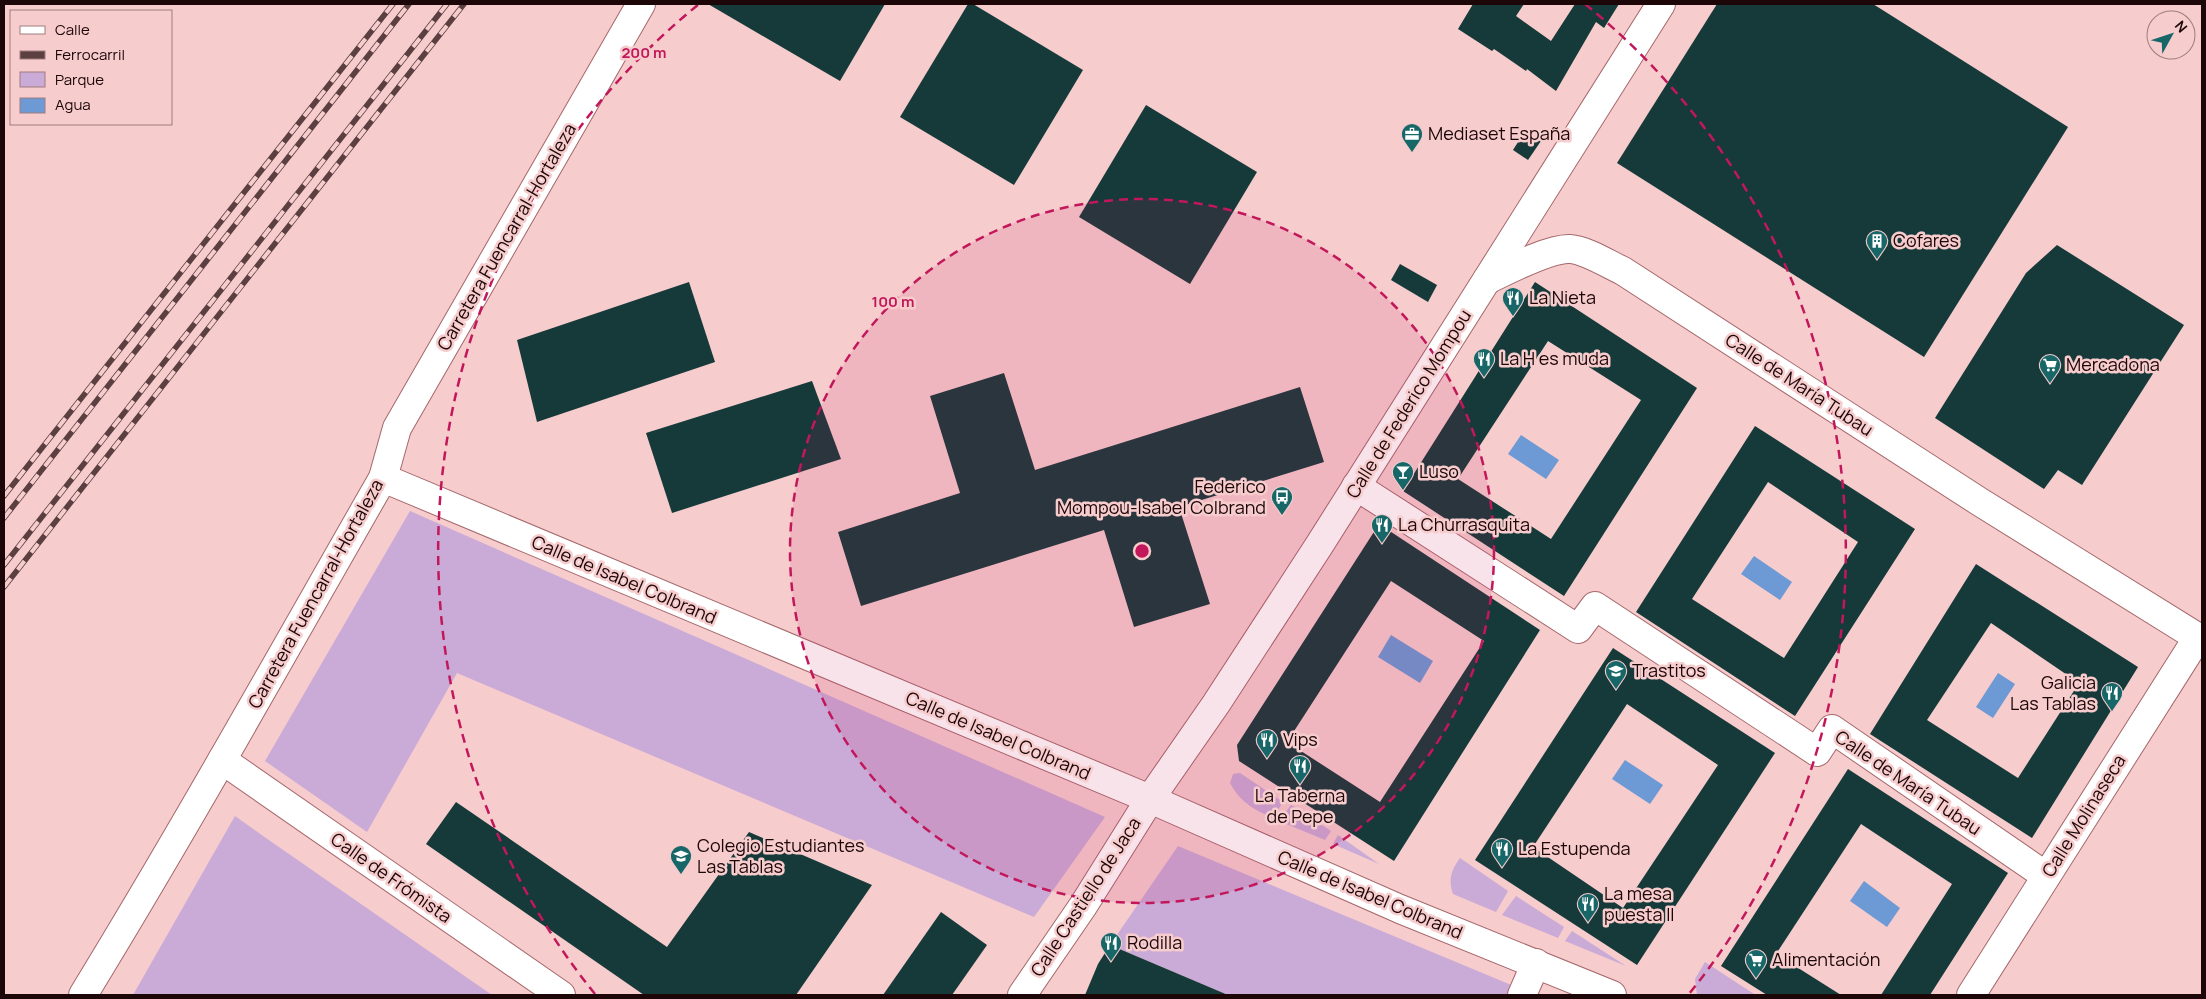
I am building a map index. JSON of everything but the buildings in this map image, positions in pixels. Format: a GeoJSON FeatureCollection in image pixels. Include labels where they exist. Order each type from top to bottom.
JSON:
{"type":"FeatureCollection","features":[{"type":"Feature","properties":{"kind":"street","name":"Carretera Fuencarral-Hortaleza"},"geometry":{"type":"LineString","coordinates":[[83,995],[222,760],[383,478],[397,428],[641,4]]}},
{"type":"Feature","properties":{"kind":"street","name":"Calle de Federico Mompou"},"geometry":{"type":"LineString","coordinates":[[1150,799],[1216,704],[1356,486],[1660,4]]}},
{"type":"Feature","properties":{"kind":"street","name":"Calle de María Tubau"},"geometry":{"type":"LineString","coordinates":[[1487,280],[1530,260],[1569,249],[1597,258],[1623,271],[1980,502],[2200,639]]}},
{"type":"Feature","properties":{"kind":"street","name":"Calle de Isabel Colbrand"},"geometry":{"type":"LineString","coordinates":[[383,478],[1150,799],[1400,909],[1612,995]]}},
{"type":"Feature","properties":{"kind":"street","name":"Calle de María Tubau"},"geometry":{"type":"LineString","coordinates":[[1356,486],[1578,629],[1595,606],[1817,752],[1832,729],[2046,876]]}},
{"type":"Feature","properties":{"kind":"street","name":"Calle Molinaseca"},"geometry":{"type":"LineString","coordinates":[[1971,995],[2200,639]]}},
{"type":"Feature","properties":{"kind":"street","name":"Calle de Frómista"},"geometry":{"type":"LineString","coordinates":[[222,760],[561,995]]}},
{"type":"Feature","properties":{"kind":"street","name":"Calle Castiello de Jaca"},"geometry":{"type":"LineString","coordinates":[[1022,995],[1083,906],[1150,799]]}},
{"type":"Feature","properties":{"kind":"street"},"geometry":{"type":"LineString","coordinates":[[1522,995],[1536,963]]}},
{"type":"Feature","properties":{"kind":"street"},"geometry":{"type":"LineString","coordinates":[[100,995],[102,964]]}},
{"type":"Feature","properties":{"kind":"green space"},"geometry":{"type":"Polygon","coordinates":[[[410,511],[1105,817],[1034,917],[457,673],[367,832],[265,761],[410,511]]]}},
{"type":"Feature","properties":{"kind":"green space"},"geometry":{"type":"Polygon","coordinates":[[[1240,773],[1283,802],[1273,818],[1248,805],[1234,790],[1230,783],[1233,774],[1240,773]]]}},
{"type":"Feature","properties":{"kind":"green space"},"geometry":{"type":"Polygon","coordinates":[[[1291,805],[1331,831],[1325,840],[1279,821],[1291,805]]]}},
{"type":"Feature","properties":{"kind":"green space"},"geometry":{"type":"Polygon","coordinates":[[[235,816],[263,836],[492,995],[133,995],[235,816]]]}},
{"type":"Feature","properties":{"kind":"green space"},"geometry":{"type":"Polygon","coordinates":[[[1338,835],[1379,864],[1333,844],[1338,835]]]}},
{"type":"Feature","properties":{"kind":"green space"},"geometry":{"type":"Polygon","coordinates":[[[1178,846],[1516,987],[1513,995],[1228,995],[1110,945],[1178,846]]]}},
{"type":"Feature","properties":{"kind":"green space"},"geometry":{"type":"Polygon","coordinates":[[[1460,858],[1508,891],[1496,912],[1453,894],[1451,875],[1460,858]]]}},
{"type":"Feature","properties":{"kind":"green space"},"geometry":{"type":"Polygon","coordinates":[[[1516,896],[1564,927],[1558,938],[1502,915],[1516,896]]]}},
{"type":"Feature","properties":{"kind":"green space"},"geometry":{"type":"Polygon","coordinates":[[[1572,931],[1626,966],[1565,941],[1572,931]]]}},
{"type":"Feature","properties":{"kind":"green space"},"geometry":{"type":"Polygon","coordinates":[[[1705,962],[1754,994],[1697,995],[1695,979],[1705,962]]]}},
{"type":"Feature","properties":{"kind":"water"},"geometry":{"type":"Polygon","coordinates":[[[1521,435],[1559,460],[1546,479],[1508,454],[1521,435]]]}},
{"type":"Feature","properties":{"kind":"water"},"geometry":{"type":"Polygon","coordinates":[[[1754,556],[1792,582],[1780,600],[1741,574],[1754,556]]]}},
{"type":"Feature","properties":{"kind":"water"},"geometry":{"type":"Polygon","coordinates":[[[1391,635],[1433,661],[1420,683],[1378,657],[1391,635]]]}},
{"type":"Feature","properties":{"kind":"water"},"geometry":{"type":"Polygon","coordinates":[[[1998,673],[2015,684],[1993,718],[1976,707],[1998,673]]]}},
{"type":"Feature","properties":{"kind":"water"},"geometry":{"type":"Polygon","coordinates":[[[1625,760],[1663,785],[1650,804],[1612,779],[1625,760]]]}},
{"type":"Feature","properties":{"kind":"water"},"geometry":{"type":"Polygon","coordinates":[[[1864,881],[1900,908],[1887,927],[1850,901],[1864,881]]]}},
{"type":"Feature","properties":{"kind":"railway"},"geometry":{"type":"LineString","coordinates":[[4,496],[393,4]]}},
{"type":"Feature","properties":{"kind":"railway"},"geometry":{"type":"LineString","coordinates":[[4,518],[409,4]]}},
{"type":"Feature","properties":{"kind":"railway"},"geometry":{"type":"LineString","coordinates":[[4,565],[447,4]]}},
{"type":"Feature","properties":{"kind":"railway"},"geometry":{"type":"LineString","coordinates":[[4,587],[464,4]]}},
{"type":"Feature","properties":{"kind":"place","name":"Mediaset España"},"geometry":{"type":"Point","coordinates":[1412,153]}},
{"type":"Feature","properties":{"kind":"place","name":"Cofares"},"geometry":{"type":"Point","coordinates":[1877,260]}},
{"type":"Feature","properties":{"kind":"place","name":"La Nieta"},"geometry":{"type":"Point","coordinates":[1513,317]}},
{"type":"Feature","properties":{"kind":"place","name":"La H es muda"},"geometry":{"type":"Point","coordinates":[1484,378]}},
{"type":"Feature","properties":{"kind":"place","name":"Mercadona"},"geometry":{"type":"Point","coordinates":[2050,384]}},
{"type":"Feature","properties":{"kind":"place","name":"Luso"},"geometry":{"type":"Point","coordinates":[1403,491]}},
{"type":"Feature","properties":{"kind":"place","name":"Federico Mompou-Isabel Colbrand"},"geometry":{"type":"Point","coordinates":[1282,516]}},
{"type":"Feature","properties":{"kind":"place","name":"La Churrasquita"},"geometry":{"type":"Point","coordinates":[1382,544]}},
{"type":"Feature","properties":{"kind":"place","name":"Trastitos"},"geometry":{"type":"Point","coordinates":[1616,690]}},
{"type":"Feature","properties":{"kind":"place","name":"Galicia Las Tablas"},"geometry":{"type":"Point","coordinates":[2112,712]}},
{"type":"Feature","properties":{"kind":"place","name":"Vips"},"geometry":{"type":"Point","coordinates":[1267,759]}},
{"type":"Feature","properties":{"kind":"place","name":"La Taberna de Pepe"},"geometry":{"type":"Point","coordinates":[1300,785]}},
{"type":"Feature","properties":{"kind":"place","name":"La Estupenda"},"geometry":{"type":"Point","coordinates":[1502,868]}},
{"type":"Feature","properties":{"kind":"place","name":"Colegio Estudiantes Las Tablas"},"geometry":{"type":"Point","coordinates":[681,875]}},
{"type":"Feature","properties":{"kind":"place","name":"La mesa puesta II"},"geometry":{"type":"Point","coordinates":[1588,923]}},
{"type":"Feature","properties":{"kind":"place","name":"Rodilla"},"geometry":{"type":"Point","coordinates":[1111,962]}},
{"type":"Feature","properties":{"kind":"place","name":"Alimentación"},"geometry":{"type":"Point","coordinates":[1756,979]}}]}
